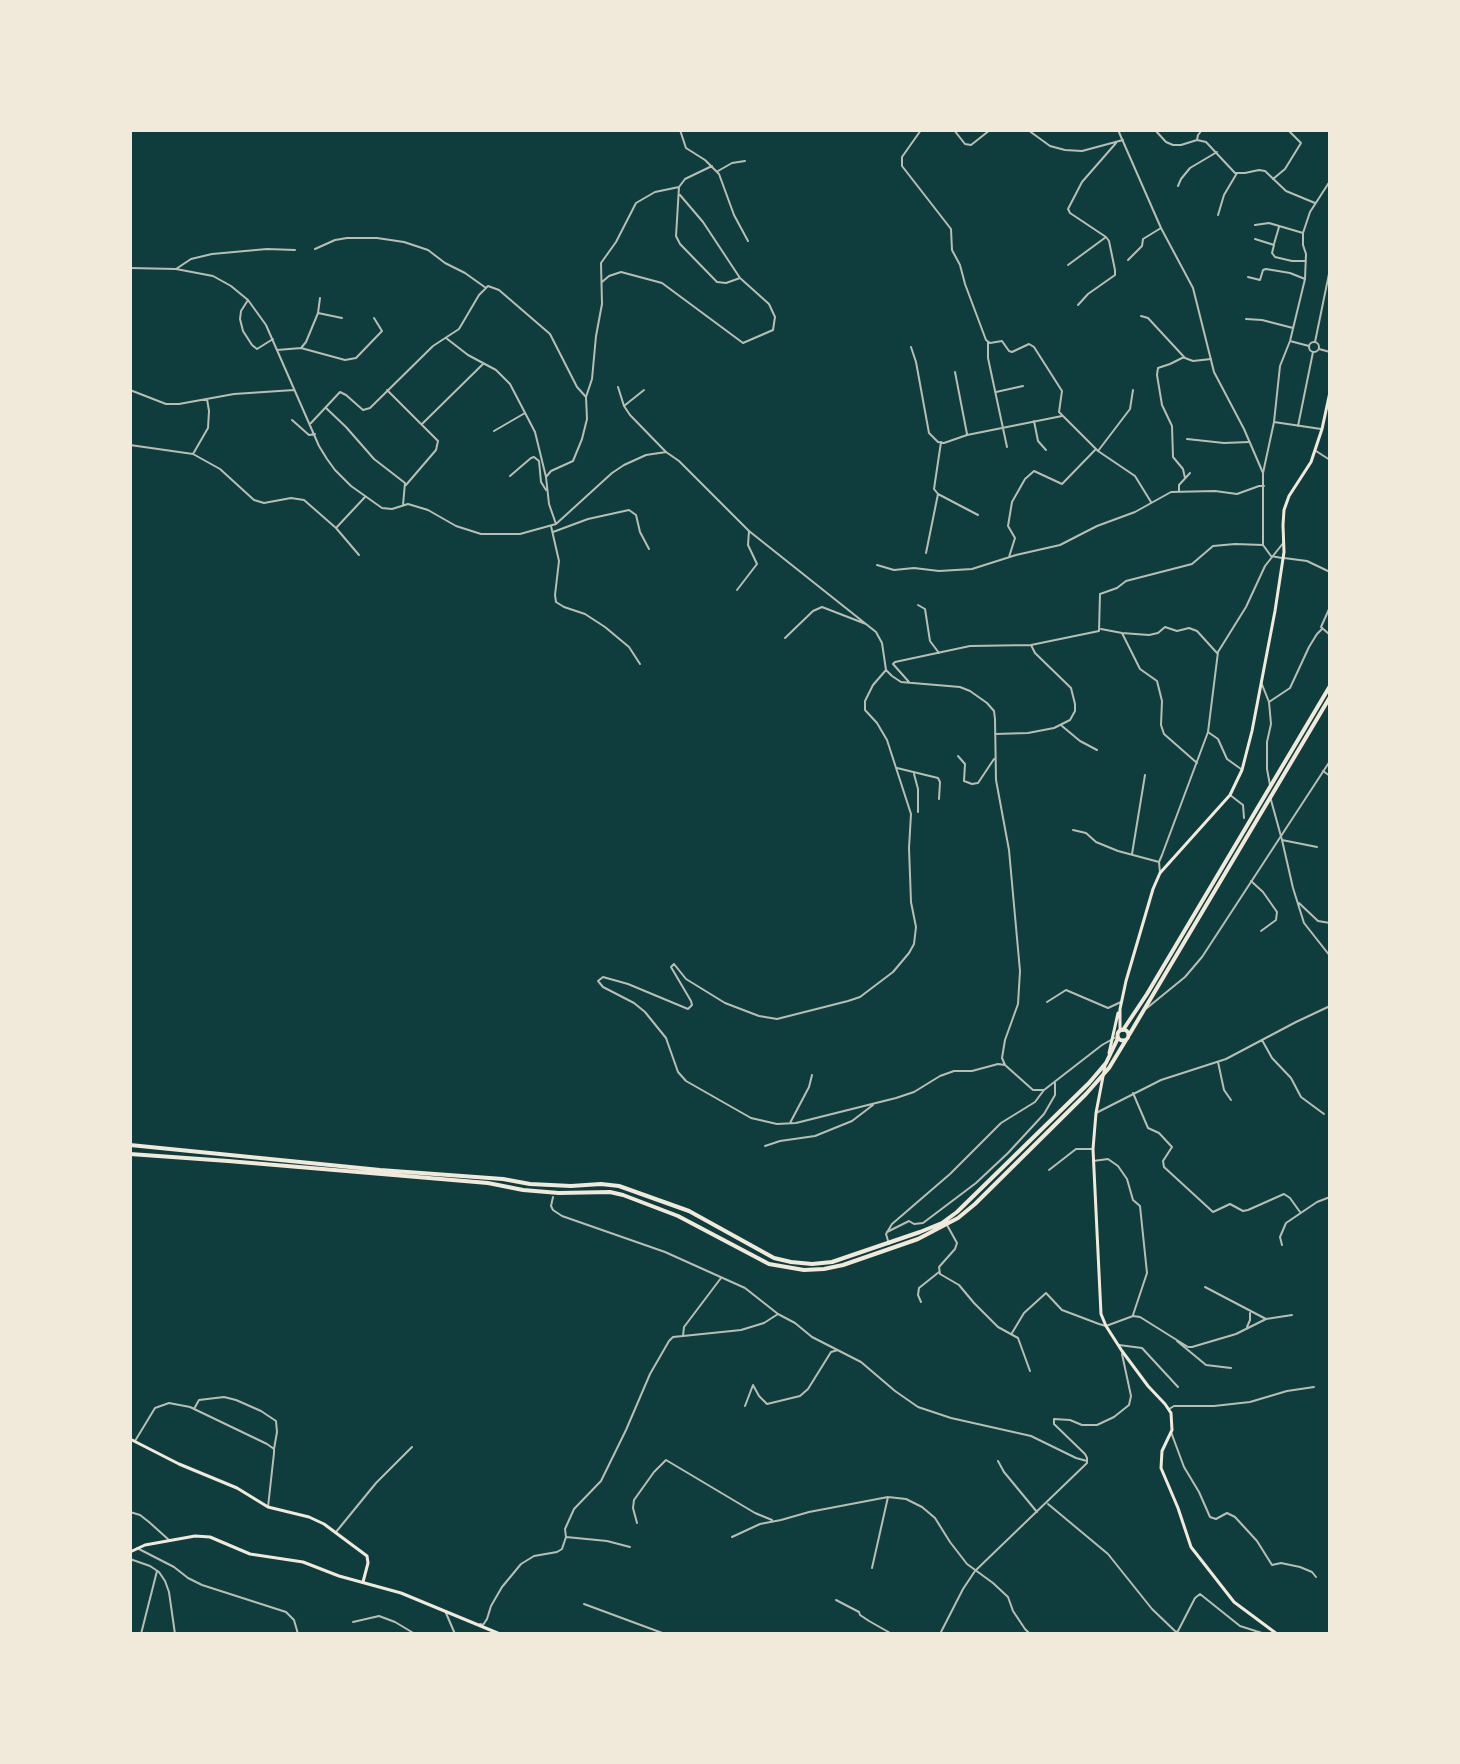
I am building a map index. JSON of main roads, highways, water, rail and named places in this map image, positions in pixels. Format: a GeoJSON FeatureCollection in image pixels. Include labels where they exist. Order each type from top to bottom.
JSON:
{"type":"FeatureCollection","features":[{"type":"Feature","properties":{"kind":"highway"},"geometry":{"type":"LineString","coordinates":[[130,1149],[144,1156],[488,1183],[534,1191],[610,1192],[622,1194],[678,1216],[769,1264],[787,1269],[804,1270],[843,1265],[942,1223],[957,1212],[1089,1083],[1106,1063],[1120,1034],[1147,994],[1329,686]]}},
{"type":"Feature","properties":{"kind":"highway"},"geometry":{"type":"LineString","coordinates":[[130,1149],[143,1146],[380,1170],[503,1179],[556,1186],[601,1184],[619,1186],[689,1212],[768,1255],[791,1262],[812,1264],[832,1262],[924,1236],[947,1225],[975,1204],[1102,1077],[1118,1056],[1329,697]]}},
{"type":"Feature","properties":{"kind":"highway"},"geometry":{"type":"LineString","coordinates":[[1120,1034],[1129,1035]]}},
{"type":"Feature","properties":{"kind":"highway"},"geometry":{"type":"LineString","coordinates":[[1120,1034],[1121,1040],[1126,1040]]}},
{"type":"Feature","properties":{"kind":"highway"},"geometry":{"type":"LineString","coordinates":[[143,1146],[140,1150],[144,1156]]}},
{"type":"Feature","properties":{"kind":"main road"},"geometry":{"type":"LineString","coordinates":[[1108,1058],[1150,897],[1160,873],[1230,795],[1242,770],[1252,731],[1284,558],[1283,525],[1286,503],[1316,451],[1329,392]]}},
{"type":"Feature","properties":{"kind":"main road"},"geometry":{"type":"LineString","coordinates":[[1120,1009],[1120,1034]]}},
{"type":"Feature","properties":{"kind":"main road"},"geometry":{"type":"LineString","coordinates":[[1106,1063],[1096,1113],[1093,1149],[1100,1305],[1106,1326],[1148,1386],[1169,1409],[1172,1422],[1171,1432],[1162,1451],[1161,1468],[1191,1547],[1234,1602],[1277,1634]]}},
{"type":"Feature","properties":{"kind":"main road"},"geometry":{"type":"LineString","coordinates":[[130,1439],[179,1464],[232,1486],[268,1507],[309,1517],[324,1524],[367,1556],[368,1563],[363,1582]]}},
{"type":"Feature","properties":{"kind":"main road"},"geometry":{"type":"LineString","coordinates":[[130,1552],[137,1548],[195,1536],[210,1537],[250,1554],[303,1562],[339,1576],[401,1593],[500,1634]]}}]}
